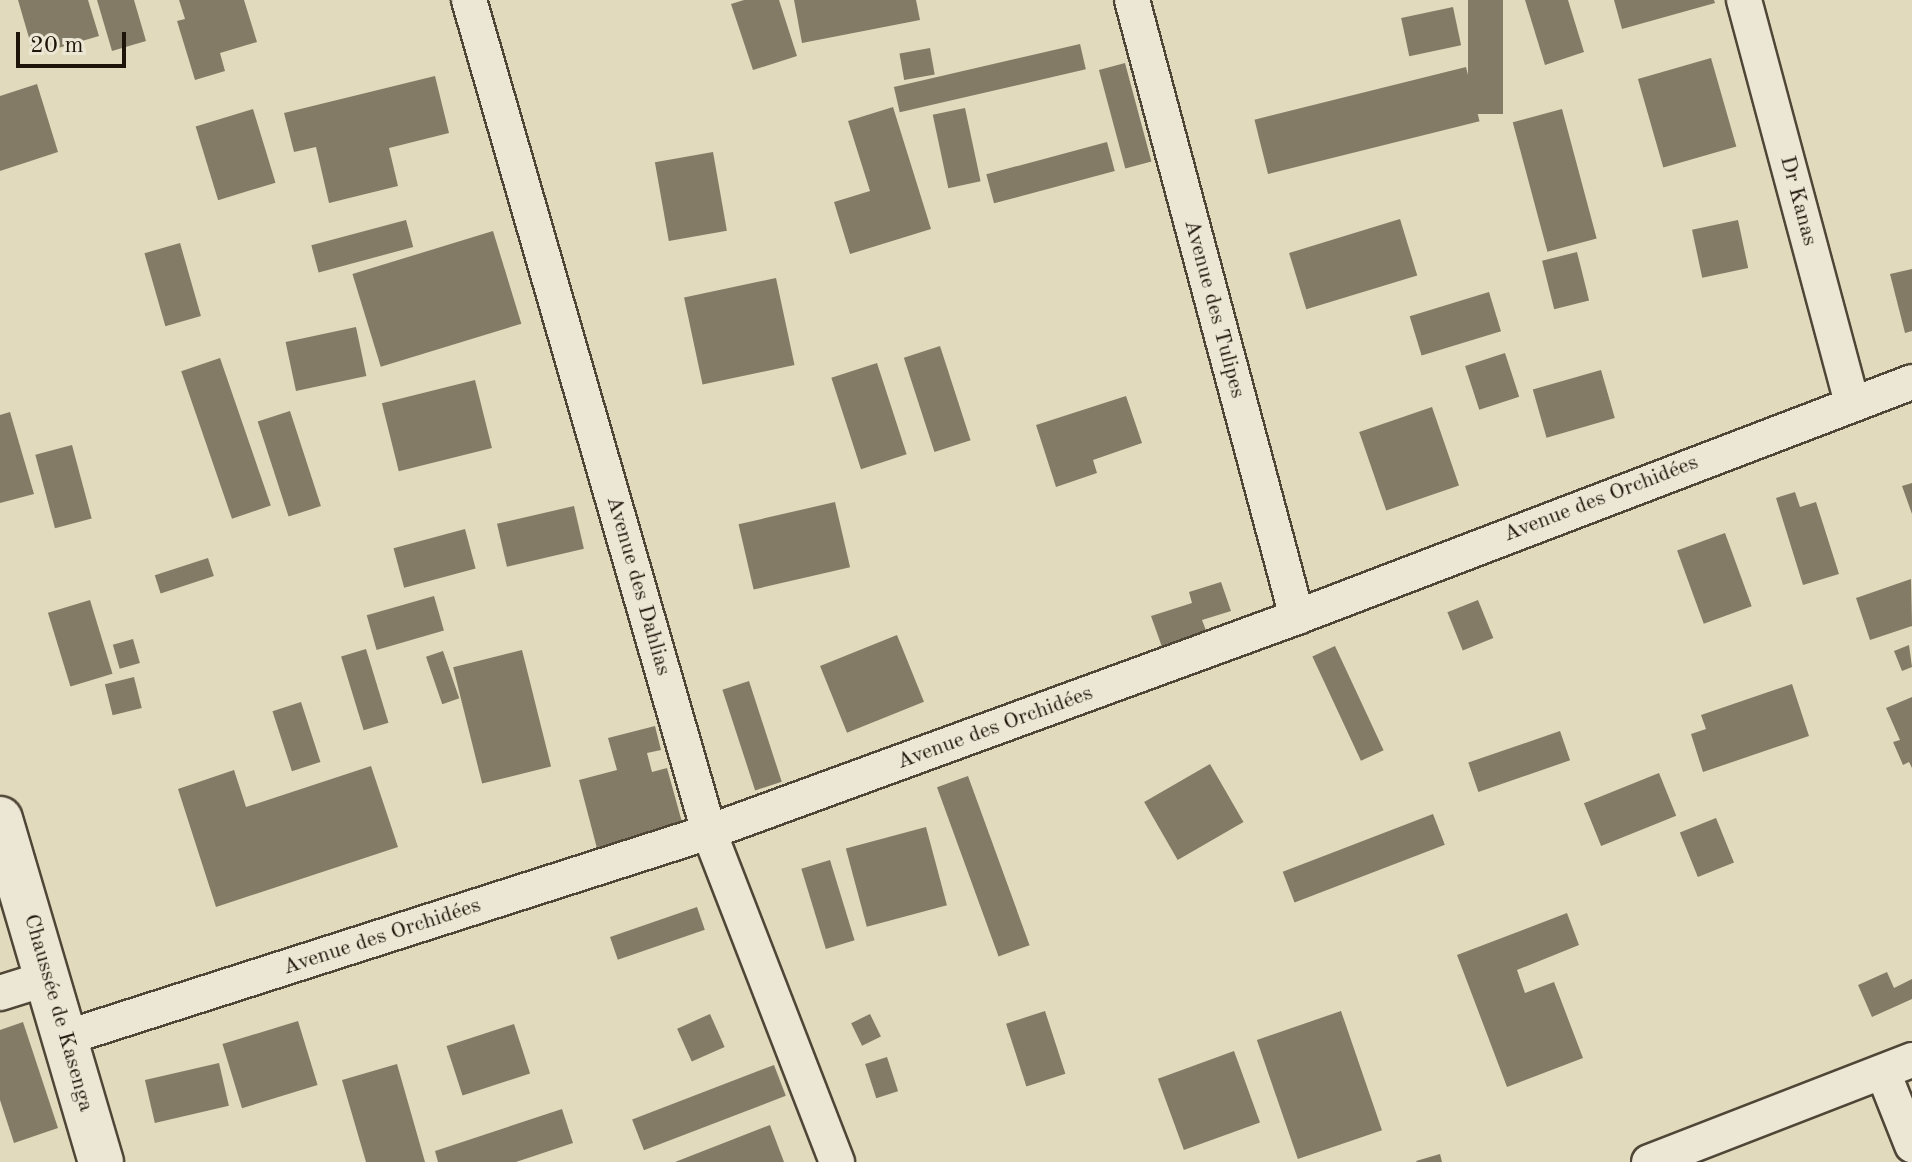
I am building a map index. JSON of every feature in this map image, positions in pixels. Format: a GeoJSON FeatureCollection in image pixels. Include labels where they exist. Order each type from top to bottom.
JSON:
{"type":"FeatureCollection","features":[{"type":"Feature","properties":{"kind":"main road","name":"Chaussée de Kasenga"},"geometry":{"type":"LineString","coordinates":[[0,819],[101,1162]]}},
{"type":"Feature","properties":{"kind":"street","name":"Avenue des Dahlias"},"geometry":{"type":"LineString","coordinates":[[469,0],[709,832],[837,1162]]}},
{"type":"Feature","properties":{"kind":"street","name":"Avenue des Tulipes"},"geometry":{"type":"LineString","coordinates":[[1132,0],[1297,617]]}},
{"type":"Feature","properties":{"kind":"street","name":"Dr Kanas"},"geometry":{"type":"LineString","coordinates":[[1744,0],[1852,402]]}},
{"type":"Feature","properties":{"kind":"street","name":"Avenue des Orchidées"},"geometry":{"type":"LineString","coordinates":[[65,1038],[709,832],[1297,617],[1852,402],[1912,382]]}},
{"type":"Feature","properties":{"kind":"street"},"geometry":{"type":"LineString","coordinates":[[0,993],[48,978]]}},
{"type":"Feature","properties":{"kind":"street"},"geometry":{"type":"LineString","coordinates":[[1649,1162],[1897,1066],[1912,1145]]}},
{"type":"Feature","properties":{"kind":"building"},"geometry":{"type":"Polygon","coordinates":[[[18,0],[88,0],[99,36],[34,55],[18,0]]]}},
{"type":"Feature","properties":{"kind":"building"},"geometry":{"type":"Polygon","coordinates":[[[97,0],[134,0],[146,41],[112,51],[97,0]]]}},
{"type":"Feature","properties":{"kind":"building"},"geometry":{"type":"Polygon","coordinates":[[[179,0],[244,0],[257,42],[220,53],[225,71],[195,80],[177,21],[185,19],[179,0]]]}},
{"type":"Feature","properties":{"kind":"building"},"geometry":{"type":"Polygon","coordinates":[[[744,0],[779,0],[797,56],[753,70],[731,4],[744,0]]]}},
{"type":"Feature","properties":{"kind":"building"},"geometry":{"type":"Polygon","coordinates":[[[794,0],[916,0],[920,20],[802,43],[794,0]]]}},
{"type":"Feature","properties":{"kind":"building"},"geometry":{"type":"Polygon","coordinates":[[[1468,0],[1503,0],[1503,114],[1468,114],[1468,0]]]}},
{"type":"Feature","properties":{"kind":"building"},"geometry":{"type":"Polygon","coordinates":[[[1525,0],[1568,0],[1584,52],[1545,65],[1525,0]]]}},
{"type":"Feature","properties":{"kind":"building"},"geometry":{"type":"Polygon","coordinates":[[[1614,0],[1714,0],[1715,3],[1622,29],[1614,0]]]}},
{"type":"Feature","properties":{"kind":"building"},"geometry":{"type":"Polygon","coordinates":[[[1453,7],[1461,45],[1409,56],[1401,18],[1453,7]]]}},
{"type":"Feature","properties":{"kind":"building"},"geometry":{"type":"Polygon","coordinates":[[[1080,44],[1086,69],[900,112],[894,87],[1080,44]]]}},
{"type":"Feature","properties":{"kind":"building"},"geometry":{"type":"Polygon","coordinates":[[[930,48],[935,75],[904,80],[899,53],[930,48]]]}},
{"type":"Feature","properties":{"kind":"building"},"geometry":{"type":"Polygon","coordinates":[[[1711,58],[1736,146],[1663,167],[1638,79],[1711,58]]]}},
{"type":"Feature","properties":{"kind":"building"},"geometry":{"type":"Polygon","coordinates":[[[1125,63],[1151,162],[1125,169],[1099,70],[1125,63]]]}},
{"type":"Feature","properties":{"kind":"building"},"geometry":{"type":"Polygon","coordinates":[[[1466,67],[1480,121],[1268,174],[1254,120],[1466,67]]]}},
{"type":"Feature","properties":{"kind":"building"},"geometry":{"type":"Polygon","coordinates":[[[435,76],[449,133],[389,148],[398,186],[329,203],[316,147],[294,152],[284,113],[435,76]]]}},
{"type":"Feature","properties":{"kind":"building"},"geometry":{"type":"Polygon","coordinates":[[[37,84],[58,152],[0,171],[0,96],[37,84]]]}},
{"type":"Feature","properties":{"kind":"building"},"geometry":{"type":"Polygon","coordinates":[[[893,107],[931,229],[850,254],[834,202],[870,191],[848,121],[893,107]]]}},
{"type":"Feature","properties":{"kind":"building"},"geometry":{"type":"Polygon","coordinates":[[[965,108],[981,181],[948,188],[933,115],[965,108]]]}},
{"type":"Feature","properties":{"kind":"building"},"geometry":{"type":"Polygon","coordinates":[[[253,109],[276,183],[218,200],[196,127],[253,109]]]}},
{"type":"Feature","properties":{"kind":"building"},"geometry":{"type":"Polygon","coordinates":[[[1562,109],[1597,238],[1547,252],[1513,122],[1562,109]]]}},
{"type":"Feature","properties":{"kind":"building"},"geometry":{"type":"Polygon","coordinates":[[[1107,142],[1115,171],[994,203],[986,174],[1107,142]]]}},
{"type":"Feature","properties":{"kind":"building"},"geometry":{"type":"Polygon","coordinates":[[[713,152],[727,231],[669,241],[655,162],[713,152]]]}},
{"type":"Feature","properties":{"kind":"building"},"geometry":{"type":"Polygon","coordinates":[[[1400,219],[1417,275],[1306,309],[1289,253],[1400,219]]]}},
{"type":"Feature","properties":{"kind":"building"},"geometry":{"type":"Polygon","coordinates":[[[406,220],[413,247],[319,272],[311,245],[406,220]]]}},
{"type":"Feature","properties":{"kind":"building"},"geometry":{"type":"Polygon","coordinates":[[[1738,220],[1748,268],[1702,278],[1692,230],[1738,220]]]}},
{"type":"Feature","properties":{"kind":"building"},"geometry":{"type":"Polygon","coordinates":[[[493,231],[521,324],[381,367],[352,274],[493,231]]]}},
{"type":"Feature","properties":{"kind":"building"},"geometry":{"type":"Polygon","coordinates":[[[180,243],[201,316],[165,326],[144,253],[180,243]]]}},
{"type":"Feature","properties":{"kind":"building"},"geometry":{"type":"Polygon","coordinates":[[[1577,252],[1589,301],[1554,309],[1542,261],[1577,252]]]}},
{"type":"Feature","properties":{"kind":"building"},"geometry":{"type":"Polygon","coordinates":[[[1912,269],[1912,331],[1905,333],[1890,274],[1912,269]]]}},
{"type":"Feature","properties":{"kind":"building"},"geometry":{"type":"Polygon","coordinates":[[[776,278],[795,365],[703,385],[684,298],[776,278]]]}},
{"type":"Feature","properties":{"kind":"building"},"geometry":{"type":"Polygon","coordinates":[[[1489,292],[1501,331],[1422,355],[1410,316],[1489,292]]]}},
{"type":"Feature","properties":{"kind":"building"},"geometry":{"type":"Polygon","coordinates":[[[356,327],[366,376],[296,391],[286,342],[356,327]]]}},
{"type":"Feature","properties":{"kind":"building"},"geometry":{"type":"Polygon","coordinates":[[[940,346],[971,440],[934,452],[904,358],[940,346]]]}},
{"type":"Feature","properties":{"kind":"building"},"geometry":{"type":"Polygon","coordinates":[[[1505,353],[1519,397],[1479,410],[1465,366],[1505,353]]]}},
{"type":"Feature","properties":{"kind":"building"},"geometry":{"type":"Polygon","coordinates":[[[220,358],[271,506],[232,519],[181,371],[220,358]]]}},
{"type":"Feature","properties":{"kind":"building"},"geometry":{"type":"Polygon","coordinates":[[[877,363],[907,454],[861,469],[831,378],[877,363]]]}},
{"type":"Feature","properties":{"kind":"building"},"geometry":{"type":"Polygon","coordinates":[[[1601,370],[1615,418],[1547,438],[1533,390],[1601,370]]]}},
{"type":"Feature","properties":{"kind":"building"},"geometry":{"type":"Polygon","coordinates":[[[475,380],[492,448],[399,471],[382,403],[475,380]]]}},
{"type":"Feature","properties":{"kind":"building"},"geometry":{"type":"Polygon","coordinates":[[[1126,396],[1142,443],[1093,460],[1097,473],[1056,487],[1036,425],[1126,396]]]}},
{"type":"Feature","properties":{"kind":"building"},"geometry":{"type":"Polygon","coordinates":[[[1432,407],[1459,485],[1386,511],[1359,432],[1432,407]]]}},
{"type":"Feature","properties":{"kind":"building"},"geometry":{"type":"Polygon","coordinates":[[[290,411],[321,506],[289,517],[258,422],[290,411]]]}},
{"type":"Feature","properties":{"kind":"building"},"geometry":{"type":"Polygon","coordinates":[[[10,412],[34,494],[0,503],[0,415],[10,412]]]}},
{"type":"Feature","properties":{"kind":"building"},"geometry":{"type":"Polygon","coordinates":[[[72,445],[92,518],[55,528],[35,455],[72,445]]]}},
{"type":"Feature","properties":{"kind":"building"},"geometry":{"type":"Polygon","coordinates":[[[1912,483],[1912,514],[1902,486],[1912,483]]]}},
{"type":"Feature","properties":{"kind":"building"},"geometry":{"type":"Polygon","coordinates":[[[1795,492],[1800,507],[1816,502],[1839,574],[1803,585],[1776,498],[1795,492]]]}},
{"type":"Feature","properties":{"kind":"building"},"geometry":{"type":"Polygon","coordinates":[[[835,502],[850,567],[754,590],[739,524],[835,502]]]}},
{"type":"Feature","properties":{"kind":"building"},"geometry":{"type":"Polygon","coordinates":[[[574,506],[584,549],[507,567],[497,524],[574,506]]]}},
{"type":"Feature","properties":{"kind":"building"},"geometry":{"type":"Polygon","coordinates":[[[465,529],[476,569],[404,588],[394,548],[465,529]]]}},
{"type":"Feature","properties":{"kind":"building"},"geometry":{"type":"Polygon","coordinates":[[[1725,533],[1752,606],[1704,624],[1677,550],[1725,533]]]}},
{"type":"Feature","properties":{"kind":"building"},"geometry":{"type":"Polygon","coordinates":[[[208,558],[214,576],[161,593],[155,575],[208,558]]]}},
{"type":"Feature","properties":{"kind":"building"},"geometry":{"type":"Polygon","coordinates":[[[1911,579],[1912,626],[1870,640],[1856,598],[1911,579]]]}},
{"type":"Feature","properties":{"kind":"building"},"geometry":{"type":"Polygon","coordinates":[[[1221,582],[1231,611],[1202,620],[1207,633],[1162,647],[1151,616],[1192,603],[1189,592],[1221,582]]]}},
{"type":"Feature","properties":{"kind":"building"},"geometry":{"type":"Polygon","coordinates":[[[434,596],[444,631],[377,650],[367,615],[434,596]]]}},
{"type":"Feature","properties":{"kind":"building"},"geometry":{"type":"Polygon","coordinates":[[[90,600],[113,674],[70,686],[48,613],[90,600]]]}},
{"type":"Feature","properties":{"kind":"building"},"geometry":{"type":"Polygon","coordinates":[[[1478,600],[1493,638],[1463,650],[1447,612],[1478,600]]]}},
{"type":"Feature","properties":{"kind":"building"},"geometry":{"type":"Polygon","coordinates":[[[897,635],[924,702],[847,733],[820,666],[897,635]]]}},
{"type":"Feature","properties":{"kind":"building"},"geometry":{"type":"Polygon","coordinates":[[[133,639],[140,663],[120,669],[113,645],[133,639]]]}},
{"type":"Feature","properties":{"kind":"building"},"geometry":{"type":"Polygon","coordinates":[[[1909,645],[1912,667],[1902,671],[1894,651],[1909,645]]]}},
{"type":"Feature","properties":{"kind":"building"},"geometry":{"type":"Polygon","coordinates":[[[1335,646],[1384,750],[1361,761],[1312,657],[1335,646]]]}},
{"type":"Feature","properties":{"kind":"building"},"geometry":{"type":"Polygon","coordinates":[[[366,649],[389,723],[364,730],[341,657],[366,649]]]}},
{"type":"Feature","properties":{"kind":"building"},"geometry":{"type":"Polygon","coordinates":[[[522,650],[551,766],[482,784],[453,667],[522,650]]]}},
{"type":"Feature","properties":{"kind":"building"},"geometry":{"type":"Polygon","coordinates":[[[443,651],[459,698],[442,704],[426,657],[443,651]]]}},
{"type":"Feature","properties":{"kind":"building"},"geometry":{"type":"Polygon","coordinates":[[[134,677],[142,708],[113,715],[105,684],[134,677]]]}},
{"type":"Feature","properties":{"kind":"building"},"geometry":{"type":"Polygon","coordinates":[[[749,681],[782,782],[755,790],[722,690],[749,681]]]}},
{"type":"Feature","properties":{"kind":"building"},"geometry":{"type":"Polygon","coordinates":[[[1792,684],[1809,736],[1703,772],[1691,734],[1706,729],[1701,715],[1792,684]]]}},
{"type":"Feature","properties":{"kind":"building"},"geometry":{"type":"Polygon","coordinates":[[[1912,697],[1912,768],[1909,762],[1903,765],[1893,742],[1900,740],[1886,708],[1912,697]]]}},
{"type":"Feature","properties":{"kind":"building"},"geometry":{"type":"Polygon","coordinates":[[[301,702],[320,762],[292,771],[272,711],[301,702]]]}},
{"type":"Feature","properties":{"kind":"building"},"geometry":{"type":"Polygon","coordinates":[[[655,726],[661,750],[647,753],[652,772],[667,768],[685,833],[599,856],[579,780],[617,770],[608,738],[655,726]]]}},
{"type":"Feature","properties":{"kind":"building"},"geometry":{"type":"Polygon","coordinates":[[[1560,731],[1570,760],[1478,792],[1468,763],[1560,731]]]}},
{"type":"Feature","properties":{"kind":"building"},"geometry":{"type":"Polygon","coordinates":[[[1210,764],[1244,822],[1178,860],[1144,802],[1210,764]]]}},
{"type":"Feature","properties":{"kind":"building"},"geometry":{"type":"Polygon","coordinates":[[[371,766],[398,847],[216,907],[178,789],[234,770],[246,807],[371,766]]]}},
{"type":"Feature","properties":{"kind":"building"},"geometry":{"type":"Polygon","coordinates":[[[1659,773],[1676,816],[1601,846],[1584,803],[1659,773]]]}},
{"type":"Feature","properties":{"kind":"building"},"geometry":{"type":"Polygon","coordinates":[[[968,776],[1030,945],[999,956],[937,787],[968,776]]]}},
{"type":"Feature","properties":{"kind":"building"},"geometry":{"type":"Polygon","coordinates":[[[1433,814],[1445,845],[1295,903],[1283,872],[1433,814]]]}},
{"type":"Feature","properties":{"kind":"building"},"geometry":{"type":"Polygon","coordinates":[[[1716,818],[1734,863],[1698,877],[1680,833],[1716,818]]]}},
{"type":"Feature","properties":{"kind":"building"},"geometry":{"type":"Polygon","coordinates":[[[926,827],[947,905],[867,927],[846,848],[926,827]]]}},
{"type":"Feature","properties":{"kind":"building"},"geometry":{"type":"Polygon","coordinates":[[[830,860],[855,940],[826,949],[801,869],[830,860]]]}},
{"type":"Feature","properties":{"kind":"building"},"geometry":{"type":"Polygon","coordinates":[[[697,907],[705,930],[618,960],[610,937],[697,907]]]}},
{"type":"Feature","properties":{"kind":"building"},"geometry":{"type":"Polygon","coordinates":[[[1567,913],[1579,945],[1517,970],[1525,993],[1554,982],[1583,1058],[1507,1087],[1457,955],[1567,913]]]}},
{"type":"Feature","properties":{"kind":"building"},"geometry":{"type":"Polygon","coordinates":[[[1887,972],[1894,988],[1912,979],[1912,999],[1872,1017],[1858,985],[1887,972]]]}},
{"type":"Feature","properties":{"kind":"building"},"geometry":{"type":"Polygon","coordinates":[[[1045,1011],[1065,1074],[1026,1086],[1006,1024],[1045,1011]]]}},
{"type":"Feature","properties":{"kind":"building"},"geometry":{"type":"Polygon","coordinates":[[[1341,1011],[1382,1130],[1298,1159],[1257,1040],[1341,1011]]]}},
{"type":"Feature","properties":{"kind":"building"},"geometry":{"type":"Polygon","coordinates":[[[710,1014],[725,1047],[692,1062],[677,1029],[710,1014]]]}},
{"type":"Feature","properties":{"kind":"building"},"geometry":{"type":"Polygon","coordinates":[[[870,1014],[881,1036],[862,1046],[851,1023],[870,1014]]]}},
{"type":"Feature","properties":{"kind":"building"},"geometry":{"type":"Polygon","coordinates":[[[298,1021],[318,1085],[242,1108],[222,1044],[298,1021]]]}},
{"type":"Feature","properties":{"kind":"building"},"geometry":{"type":"Polygon","coordinates":[[[23,1022],[58,1128],[14,1143],[0,1100],[0,1030],[23,1022]]]}},
{"type":"Feature","properties":{"kind":"building"},"geometry":{"type":"Polygon","coordinates":[[[514,1024],[530,1073],[463,1095],[446,1046],[514,1024]]]}},
{"type":"Feature","properties":{"kind":"building"},"geometry":{"type":"Polygon","coordinates":[[[1234,1051],[1260,1122],[1184,1150],[1158,1079],[1234,1051]]]}},
{"type":"Feature","properties":{"kind":"building"},"geometry":{"type":"Polygon","coordinates":[[[887,1057],[898,1091],[876,1098],[865,1064],[887,1057]]]}},
{"type":"Feature","properties":{"kind":"building"},"geometry":{"type":"Polygon","coordinates":[[[219,1063],[229,1106],[155,1123],[145,1080],[219,1063]]]}},
{"type":"Feature","properties":{"kind":"building"},"geometry":{"type":"Polygon","coordinates":[[[397,1064],[425,1162],[366,1162],[342,1080],[397,1064]]]}},
{"type":"Feature","properties":{"kind":"building"},"geometry":{"type":"Polygon","coordinates":[[[774,1065],[786,1096],[644,1150],[632,1119],[774,1065]]]}},
{"type":"Feature","properties":{"kind":"building"},"geometry":{"type":"Polygon","coordinates":[[[562,1109],[573,1143],[516,1162],[438,1162],[435,1151],[562,1109]]]}},
{"type":"Feature","properties":{"kind":"building"},"geometry":{"type":"Polygon","coordinates":[[[770,1125],[784,1162],[675,1162],[770,1125]]]}},
{"type":"Feature","properties":{"kind":"building"},"geometry":{"type":"Polygon","coordinates":[[[1440,1154],[1442,1162],[1416,1161],[1440,1154]]]}}]}
